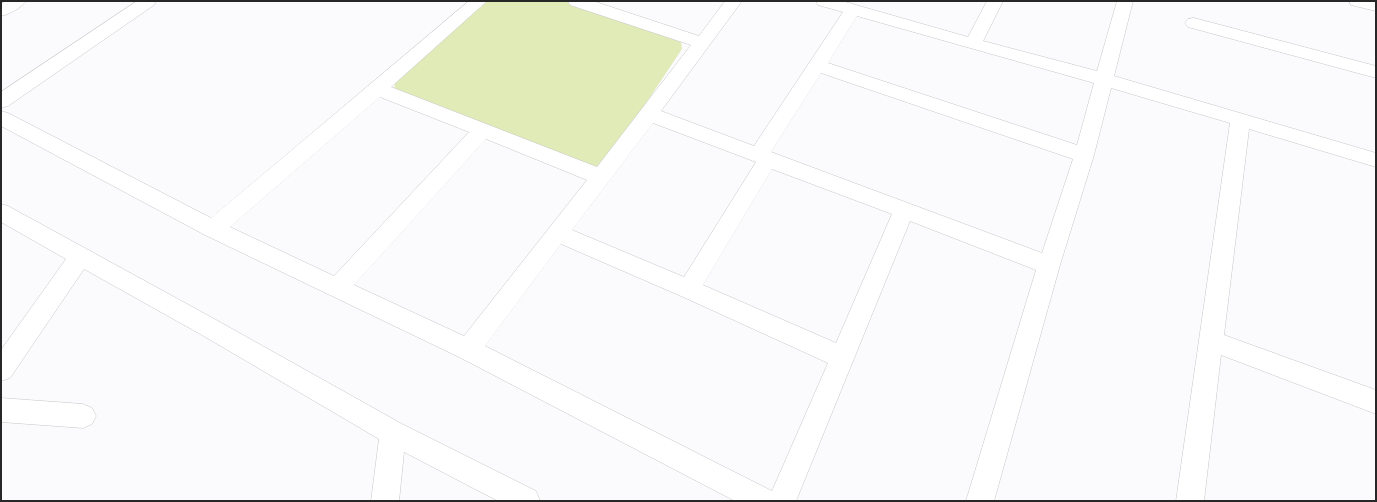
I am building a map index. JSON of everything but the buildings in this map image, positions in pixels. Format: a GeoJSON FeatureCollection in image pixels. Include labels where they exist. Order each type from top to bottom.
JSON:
{"type":"FeatureCollection","features":[{"type":"Feature","properties":{"kind":"street"},"geometry":{"type":"LineString","coordinates":[[1,11],[18,1]]}},
{"type":"Feature","properties":{"kind":"street"},"geometry":{"type":"LineString","coordinates":[[1,101],[148,1]]}},
{"type":"Feature","properties":{"kind":"street"},"geometry":{"type":"LineString","coordinates":[[213,229],[479,1]]}},
{"type":"Feature","properties":{"kind":"street"},"geometry":{"type":"LineString","coordinates":[[576,1],[702,43]]}},
{"type":"Feature","properties":{"kind":"street"},"geometry":{"type":"LineString","coordinates":[[468,348],[650,114],[734,1]]}},
{"type":"Feature","properties":{"kind":"street"},"geometry":{"type":"LineString","coordinates":[[824,1],[973,44],[1104,79],[1376,160]]}},
{"type":"Feature","properties":{"kind":"street"},"geometry":{"type":"LineString","coordinates":[[973,44],[995,1]]}},
{"type":"Feature","properties":{"kind":"street"},"geometry":{"type":"LineString","coordinates":[[980,501],[1049,265],[1084,155],[1125,1]]}},
{"type":"Feature","properties":{"kind":"street"},"geometry":{"type":"LineString","coordinates":[[1357,1],[1376,6]]}},
{"type":"Feature","properties":{"kind":"street"},"geometry":{"type":"LineString","coordinates":[[689,289],[816,65],[853,10]]}},
{"type":"Feature","properties":{"kind":"street"},"geometry":{"type":"LineString","coordinates":[[1194,23],[1376,72]]}},
{"type":"Feature","properties":{"kind":"street"},"geometry":{"type":"LineString","coordinates":[[816,65],[1084,155]]}},
{"type":"Feature","properties":{"kind":"street"},"geometry":{"type":"LineString","coordinates":[[376,88],[601,177]]}},
{"type":"Feature","properties":{"kind":"street"},"geometry":{"type":"LineString","coordinates":[[650,114],[1049,265]]}},
{"type":"Feature","properties":{"kind":"street"},"geometry":{"type":"LineString","coordinates":[[1,118],[213,229],[468,348],[763,501]]}},
{"type":"Feature","properties":{"kind":"street"},"geometry":{"type":"LineString","coordinates":[[1190,501],[1240,120]]}},
{"type":"Feature","properties":{"kind":"street"},"geometry":{"type":"LineString","coordinates":[[338,288],[483,130]]}},
{"type":"Feature","properties":{"kind":"street"},"geometry":{"type":"LineString","coordinates":[[782,501],[841,357],[904,210]]}},
{"type":"Feature","properties":{"kind":"street"},"geometry":{"type":"LineString","coordinates":[[1,212],[210,328],[393,433],[526,501]]}},
{"type":"Feature","properties":{"kind":"street"},"geometry":{"type":"LineString","coordinates":[[556,233],[689,289],[841,357]]}},
{"type":"Feature","properties":{"kind":"street"},"geometry":{"type":"LineString","coordinates":[[1,370],[80,256]]}},
{"type":"Feature","properties":{"kind":"street"},"geometry":{"type":"LineString","coordinates":[[1210,340],[1376,402]]}},
{"type":"Feature","properties":{"kind":"street"},"geometry":{"type":"LineString","coordinates":[[1,410],[83,416]]}},
{"type":"Feature","properties":{"kind":"street"},"geometry":{"type":"LineString","coordinates":[[385,501],[393,433]]}},
{"type":"Feature","properties":{"kind":"green space"},"geometry":{"type":"Polygon","coordinates":[[[488,1],[565,1],[681,42],[682,49],[605,165],[587,167],[394,89],[396,78],[488,1]]]}}]}
